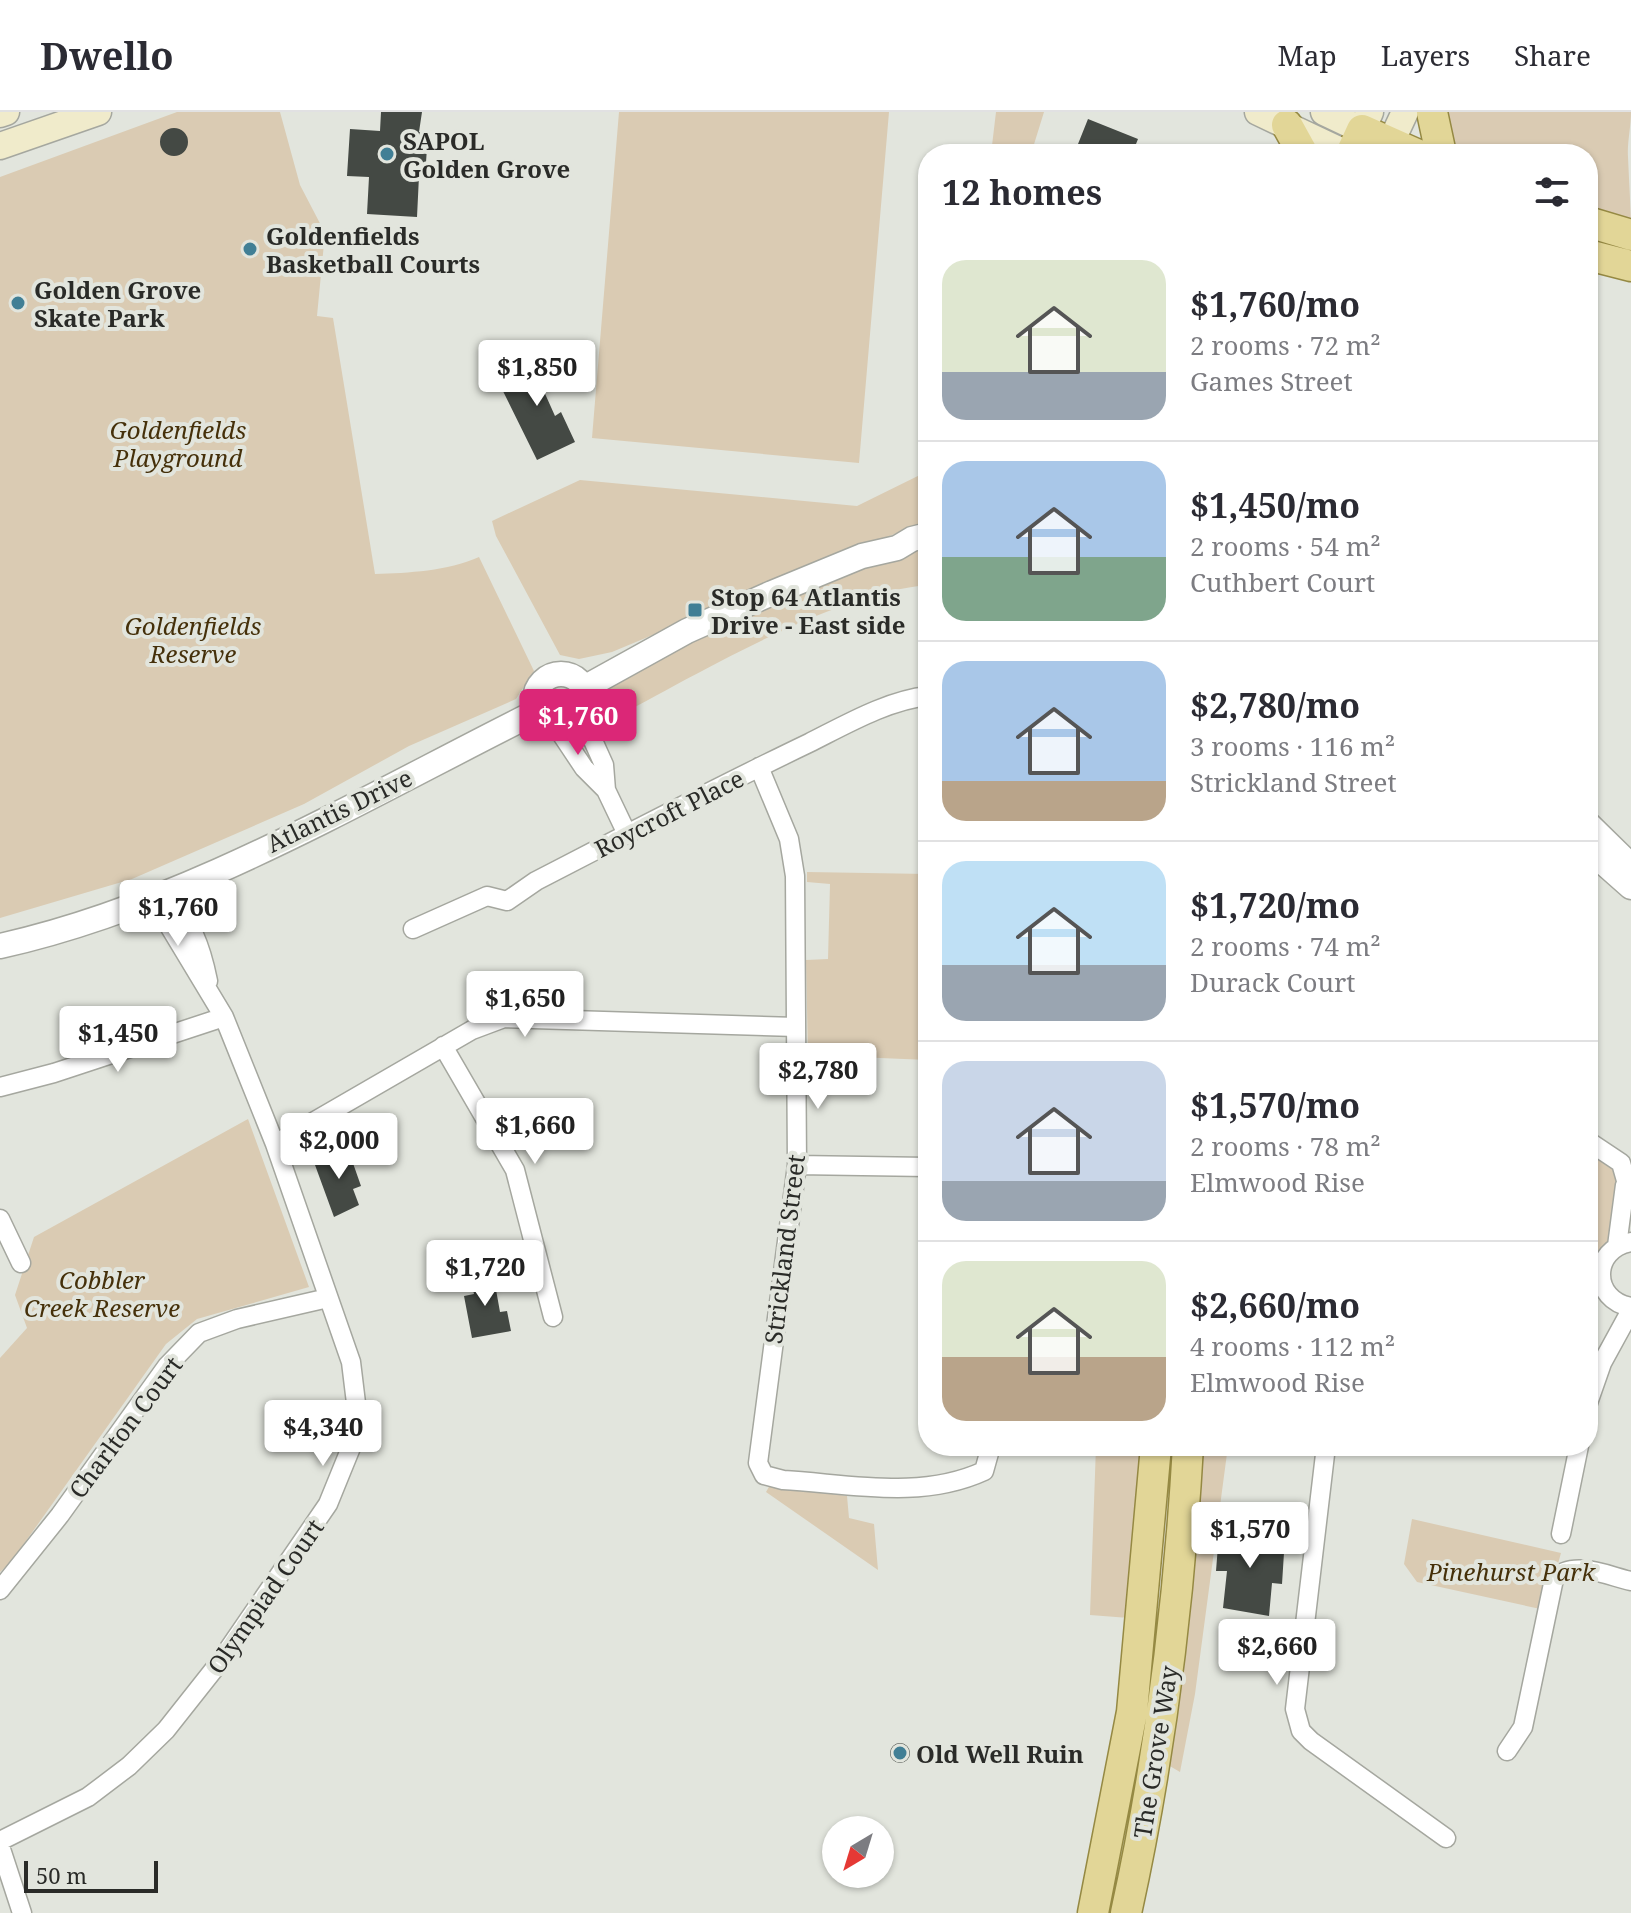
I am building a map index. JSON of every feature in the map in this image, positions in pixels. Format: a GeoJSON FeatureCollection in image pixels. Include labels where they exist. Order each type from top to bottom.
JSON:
{"type":"FeatureCollection","features":[{"type":"Feature","properties":{"kind":"main road"},"geometry":{"type":"LineString","coordinates":[[0,146],[98,112]]}},
{"type":"Feature","properties":{"kind":"main road"},"geometry":{"type":"LineString","coordinates":[[1258,112],[1287,125],[1357,137],[1379,144]]}},
{"type":"Feature","properties":{"kind":"main road"},"geometry":{"type":"LineString","coordinates":[[1324,112],[1357,137]]}},
{"type":"Feature","properties":{"kind":"main road"},"geometry":{"type":"LineString","coordinates":[[1398,144],[1405,112]]}},
{"type":"Feature","properties":{"kind":"main road"},"geometry":{"type":"LineString","coordinates":[[1432,112],[1439,144]]}},
{"type":"Feature","properties":{"kind":"main road"},"geometry":{"type":"LineString","coordinates":[[1287,125],[1297,144]]}},
{"type":"Feature","properties":{"kind":"main road"},"geometry":{"type":"LineString","coordinates":[[1598,225],[1631,235]]}},
{"type":"Feature","properties":{"kind":"main road"},"geometry":{"type":"LineString","coordinates":[[1598,258],[1631,266]]}},
{"type":"Feature","properties":{"kind":"main road","name":"The Grove Way"},"geometry":{"type":"LineString","coordinates":[[1093,1913],[1132,1712],[1155,1456]]}},
{"type":"Feature","properties":{"kind":"main road","name":"The Grove Way"},"geometry":{"type":"LineString","coordinates":[[1126,1913],[1146,1820],[1168,1682],[1187,1456]]}},
{"type":"Feature","properties":{"kind":"street"},"geometry":{"type":"LineString","coordinates":[[897,548],[918,538]]}},
{"type":"Feature","properties":{"kind":"street"},"geometry":{"type":"LineString","coordinates":[[584,688],[687,631],[862,556],[897,548],[918,549]]}},
{"type":"Feature","properties":{"kind":"street"},"geometry":{"type":"LineString","coordinates":[[547,718],[575,722],[582,716],[587,704],[584,688],[567,675],[550,677],[537,692],[547,718],[584,768],[606,790],[627,834]]}},
{"type":"Feature","properties":{"kind":"street","name":"Roycroft Place"},"geometry":{"type":"LineString","coordinates":[[413,929],[487,896],[507,901],[536,881],[759,767],[840,728],[918,697]]}},
{"type":"Feature","properties":{"kind":"street"},"geometry":{"type":"LineString","coordinates":[[582,716],[604,765],[606,790]]}},
{"type":"Feature","properties":{"kind":"street","name":"Atlantis Drive"},"geometry":{"type":"LineString","coordinates":[[0,946],[126,909],[166,893],[547,718]]}},
{"type":"Feature","properties":{"kind":"street","name":"Strickland Street"},"geometry":{"type":"LineString","coordinates":[[759,767],[789,839],[795,876],[797,1165],[758,1463],[764,1475],[783,1480],[906,1489],[957,1483],[984,1471],[988,1456]]}},
{"type":"Feature","properties":{"kind":"street"},"geometry":{"type":"LineString","coordinates":[[1598,834],[1631,866]]}},
{"type":"Feature","properties":{"kind":"street"},"geometry":{"type":"LineString","coordinates":[[1598,858],[1631,887]]}},
{"type":"Feature","properties":{"kind":"street","name":"Olympiad Court"},"geometry":{"type":"LineString","coordinates":[[0,1844],[88,1797],[147,1749],[219,1663],[328,1504],[352,1445],[356,1403],[351,1362],[275,1144],[224,1017],[168,924],[166,893]]}},
{"type":"Feature","properties":{"kind":"street"},"geometry":{"type":"LineString","coordinates":[[0,1087],[54,1073],[224,1017]]}},
{"type":"Feature","properties":{"kind":"street"},"geometry":{"type":"LineString","coordinates":[[275,1144],[472,1030],[504,1018],[796,1027]]}},
{"type":"Feature","properties":{"kind":"street"},"geometry":{"type":"LineString","coordinates":[[443,1046],[515,1170],[553,1317]]}},
{"type":"Feature","properties":{"kind":"street"},"geometry":{"type":"LineString","coordinates":[[1598,1148],[1626,1166],[1631,1198]]}},
{"type":"Feature","properties":{"kind":"street"},"geometry":{"type":"LineString","coordinates":[[797,1165],[918,1167]]}},
{"type":"Feature","properties":{"kind":"street"},"geometry":{"type":"LineString","coordinates":[[1598,1374],[1631,1308],[1612,1300],[1601,1283],[1600,1273],[1606,1255],[1624,1244],[1626,1166]]}},
{"type":"Feature","properties":{"kind":"street"},"geometry":{"type":"LineString","coordinates":[[0,1219],[21,1263]]}},
{"type":"Feature","properties":{"kind":"street","name":"Charlton Court"},"geometry":{"type":"LineString","coordinates":[[0,1590],[60,1515],[167,1366],[199,1333],[237,1319],[328,1298]]}},
{"type":"Feature","properties":{"kind":"street"},"geometry":{"type":"LineString","coordinates":[[1602,1363],[1612,1300]]}},
{"type":"Feature","properties":{"kind":"street"},"geometry":{"type":"LineString","coordinates":[[1325,1456],[1295,1709],[1297,1723],[1311,1741],[1446,1838]]}},
{"type":"Feature","properties":{"kind":"street"},"geometry":{"type":"LineString","coordinates":[[1561,1534],[1577,1456]]}},
{"type":"Feature","properties":{"kind":"street"},"geometry":{"type":"LineString","coordinates":[[1507,1751],[1523,1727],[1554,1579],[1560,1573],[1574,1569],[1631,1581]]}},
{"type":"Feature","properties":{"kind":"street"},"geometry":{"type":"LineString","coordinates":[[0,1844],[22,1913]]}},
{"type":"Feature","properties":{"kind":"green space","name":"Goldenfields Reserve"},"geometry":{"type":"Polygon","coordinates":[[[177,112],[280,112],[300,185],[325,233],[317,316],[333,318],[375,574],[441,568],[479,557],[534,671],[516,699],[409,746],[304,804],[132,879],[0,918],[0,177],[177,112]]]}},
{"type":"Feature","properties":{"kind":"green space"},"geometry":{"type":"Polygon","coordinates":[[[619,112],[889,112],[859,463],[592,438],[619,112]]]}},
{"type":"Feature","properties":{"kind":"green space"},"geometry":{"type":"Polygon","coordinates":[[[996,112],[1044,112],[1034,144],[992,144],[996,112]]]}},
{"type":"Feature","properties":{"kind":"green space"},"geometry":{"type":"Polygon","coordinates":[[[1433,112],[1631,112],[1628,152],[1631,235],[1598,225],[1598,144],[1439,144],[1433,112]]]}},
{"type":"Feature","properties":{"kind":"green space"},"geometry":{"type":"Polygon","coordinates":[[[918,476],[918,524],[612,652],[579,659],[560,655],[496,536],[492,521],[580,480],[857,506],[918,476]]]}},
{"type":"Feature","properties":{"kind":"green space"},"geometry":{"type":"Polygon","coordinates":[[[918,546],[918,587],[847,604],[804,621],[599,726],[596,708],[584,688],[687,631],[918,546]]]}},
{"type":"Feature","properties":{"kind":"green space"},"geometry":{"type":"Polygon","coordinates":[[[807,872],[918,874],[918,1060],[808,1055],[806,960],[828,959],[830,884],[807,882],[807,872]]]}},
{"type":"Feature","properties":{"kind":"green space","name":"Cobbler Creek Reserve"},"geometry":{"type":"Polygon","coordinates":[[[248,1119],[309,1287],[197,1319],[166,1344],[11,1562],[0,1572],[0,1358],[27,1328],[15,1295],[34,1237],[248,1119]]]}},
{"type":"Feature","properties":{"kind":"green space"},"geometry":{"type":"Polygon","coordinates":[[[1598,1155],[1614,1171],[1619,1192],[1617,1220],[1600,1289],[1598,1155]]]}},
{"type":"Feature","properties":{"kind":"green space"},"geometry":{"type":"Polygon","coordinates":[[[1096,1456],[1152,1456],[1142,1619],[1090,1615],[1096,1456]]]}},
{"type":"Feature","properties":{"kind":"green space"},"geometry":{"type":"Polygon","coordinates":[[[1187,1456],[1227,1456],[1195,1694],[1180,1772],[1156,1758],[1187,1456]]]}},
{"type":"Feature","properties":{"kind":"green space"},"geometry":{"type":"Polygon","coordinates":[[[770,1485],[847,1496],[849,1518],[874,1524],[878,1570],[766,1492],[770,1485]]]}},
{"type":"Feature","properties":{"kind":"green space","name":"Pinehurst Park"},"geometry":{"type":"Polygon","coordinates":[[[1412,1519],[1561,1553],[1545,1610],[1417,1582],[1404,1564],[1412,1519]]]}},
{"type":"Feature","properties":{"kind":"building","name":"SAPOL Golden Grove"},"geometry":{"type":"Polygon","coordinates":[[[381,112],[422,112],[419,132],[428,133],[425,177],[419,176],[417,217],[367,214],[369,177],[347,176],[350,129],[380,131],[381,112]]]}},
{"type":"Feature","properties":{"kind":"building"},"geometry":{"type":"Polygon","coordinates":[[[1088,119],[1138,139],[1136,144],[1078,144],[1088,119]]]}},
{"type":"Feature","properties":{"kind":"building"},"geometry":{"type":"Polygon","coordinates":[[[174,128],[184,132],[188,142],[184,152],[174,156],[164,152],[160,142],[164,132],[174,128]]]}},
{"type":"Feature","properties":{"kind":"building"},"geometry":{"type":"Polygon","coordinates":[[[568,361],[573,375],[542,387],[555,416],[561,412],[575,442],[537,460],[496,377],[531,365],[536,375],[568,361]]]}},
{"type":"Feature","properties":{"kind":"building"},"geometry":{"type":"Polygon","coordinates":[[[348,1149],[361,1186],[353,1189],[359,1205],[334,1217],[315,1165],[318,1164],[316,1157],[348,1149]]]}},
{"type":"Feature","properties":{"kind":"building"},"geometry":{"type":"Polygon","coordinates":[[[493,1273],[500,1312],[507,1311],[511,1331],[472,1338],[464,1296],[474,1294],[470,1277],[493,1273]]]}},
{"type":"Feature","properties":{"kind":"building"},"geometry":{"type":"Polygon","coordinates":[[[1219,1533],[1285,1537],[1282,1584],[1272,1583],[1269,1616],[1223,1608],[1227,1571],[1216,1571],[1219,1533]]]}},
{"type":"Feature","properties":{"kind":"building","name":"Old Well Ruin"},"geometry":{"type":"Polygon","coordinates":[[[900,1743],[907,1746],[910,1753],[907,1760],[900,1763],[893,1760],[890,1753],[893,1746],[900,1743]]]}},
{"type":"Feature","properties":{"kind":"place","name":"SAPOL Golden Grove"},"geometry":{"type":"Point","coordinates":[387,154]}},
{"type":"Feature","properties":{"kind":"place","name":"Goldenfields Basketball Courts"},"geometry":{"type":"Point","coordinates":[250,249]}},
{"type":"Feature","properties":{"kind":"place","name":"Golden Grove Skate Park"},"geometry":{"type":"Point","coordinates":[18,303]}},
{"type":"Feature","properties":{"kind":"place","name":"Stop 64 Atlantis Drive - East side"},"geometry":{"type":"Point","coordinates":[695,610]}},
{"type":"Feature","properties":{"kind":"place","name":"Old Well Ruin"},"geometry":{"type":"Point","coordinates":[900,1753]}},
{"type":"Feature","properties":{"kind":"park label","name":"Goldenfields Playground"},"geometry":{"type":"Point","coordinates":[178,443]}}]}
